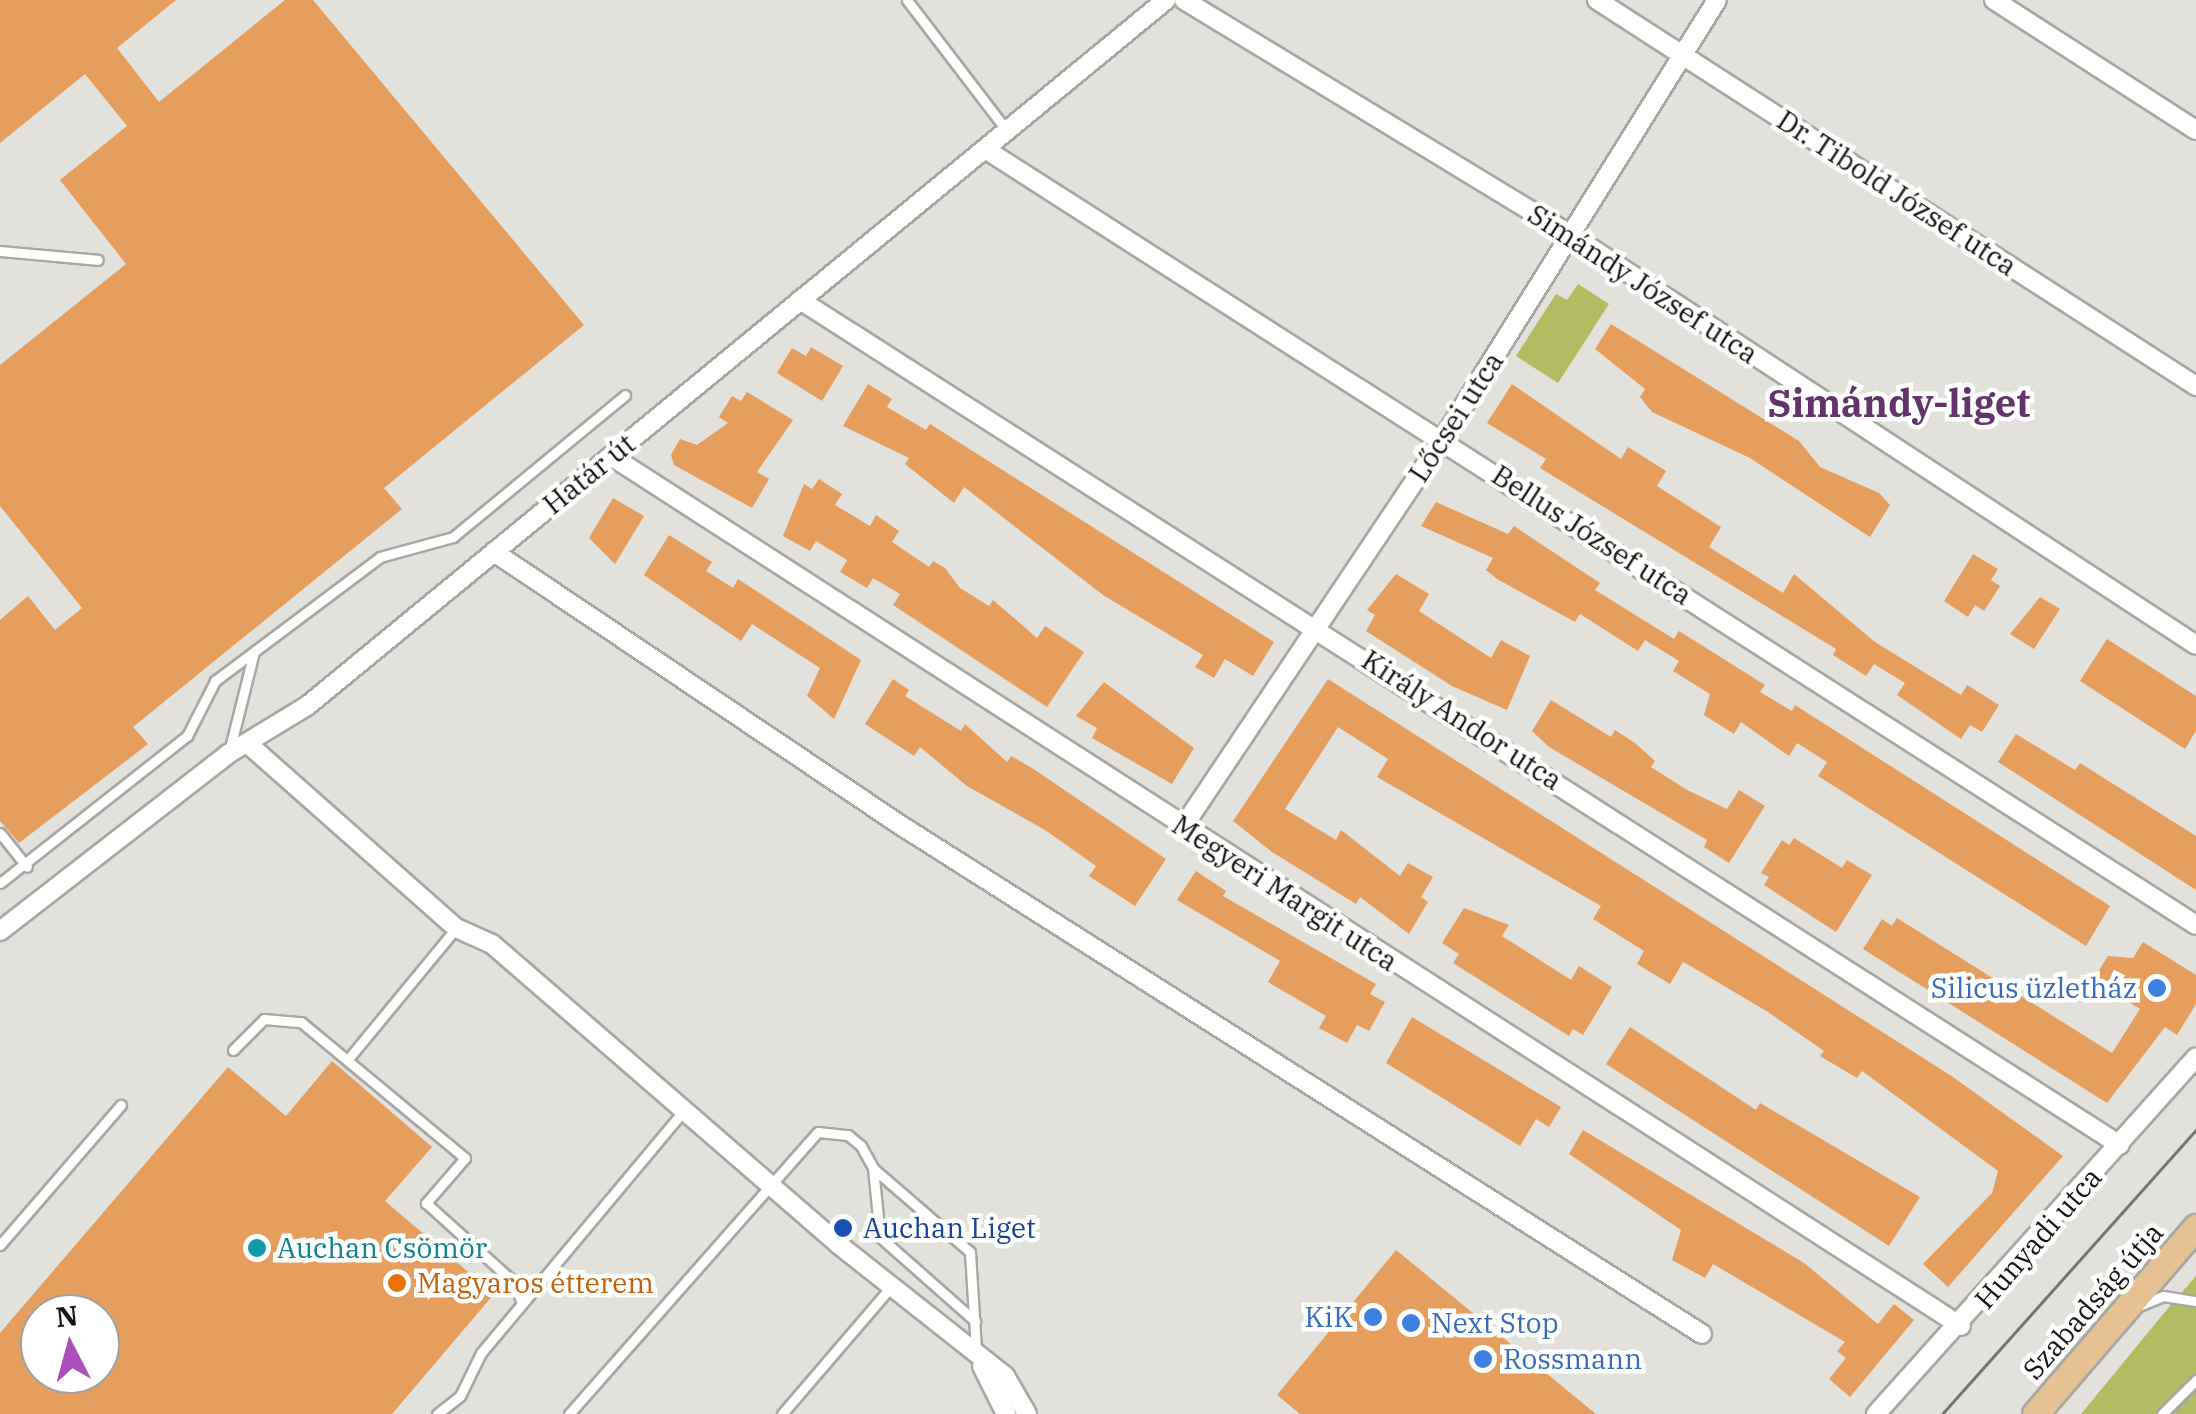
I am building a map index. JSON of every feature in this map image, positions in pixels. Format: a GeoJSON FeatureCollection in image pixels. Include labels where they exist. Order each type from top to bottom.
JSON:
{"type":"FeatureCollection","features":[{"type":"Feature","properties":{"kind":"main road","name":"Szabadság útja"},"geometry":{"type":"LineString","coordinates":[[2035,1414],[2196,1227]]}},
{"type":"Feature","properties":{"kind":"street","name":"Határ út"},"geometry":{"type":"LineString","coordinates":[[0,932],[228,754],[307,706],[1166,0]]}},
{"type":"Feature","properties":{"kind":"street","name":"Simándy József utca"},"geometry":{"type":"LineString","coordinates":[[1184,0],[1571,236],[2196,645]]}},
{"type":"Feature","properties":{"kind":"street","name":"Dr. Tibold József utca"},"geometry":{"type":"LineString","coordinates":[[1598,0],[2196,386]]}},
{"type":"Feature","properties":{"kind":"street","name":"Lőcsei utca"},"geometry":{"type":"LineString","coordinates":[[1183,828],[1443,439],[1717,0]]}},
{"type":"Feature","properties":{"kind":"street"},"geometry":{"type":"LineString","coordinates":[[1994,0],[2196,130]]}},
{"type":"Feature","properties":{"kind":"street","name":"Bellus József utca"},"geometry":{"type":"LineString","coordinates":[[985,149],[2196,925]]}},
{"type":"Feature","properties":{"kind":"street","name":"Király Andor utca"},"geometry":{"type":"LineString","coordinates":[[800,300],[1318,627],[2120,1145]]}},
{"type":"Feature","properties":{"kind":"street","name":"Megyeri Margit utca"},"geometry":{"type":"LineString","coordinates":[[611,456],[1961,1326]]}},
{"type":"Feature","properties":{"kind":"street"},"geometry":{"type":"LineString","coordinates":[[494,552],[905,828],[1702,1334]]}},
{"type":"Feature","properties":{"kind":"street"},"geometry":{"type":"LineString","coordinates":[[246,742],[456,928],[492,944],[768,1184],[1010,1381],[1027,1414]]}},
{"type":"Feature","properties":{"kind":"street","name":"Hunyadi utca"},"geometry":{"type":"LineString","coordinates":[[1876,1414],[1961,1326],[2196,1057]]}},
{"type":"Feature","properties":{"kind":"street"},"geometry":{"type":"LineString","coordinates":[[976,1357],[1006,1414]]}},
{"type":"Feature","properties":{"kind":"lane"},"geometry":{"type":"LineString","coordinates":[[907,0],[1007,131]]}},
{"type":"Feature","properties":{"kind":"lane"},"geometry":{"type":"LineString","coordinates":[[0,252],[98,260]]}},
{"type":"Feature","properties":{"kind":"lane"},"geometry":{"type":"LineString","coordinates":[[0,883],[27,867],[187,736],[215,681],[380,557],[453,537],[626,395]]}},
{"type":"Feature","properties":{"kind":"lane"},"geometry":{"type":"LineString","coordinates":[[228,754],[254,652]]}},
{"type":"Feature","properties":{"kind":"lane"},"geometry":{"type":"LineString","coordinates":[[0,832],[27,867]]}},
{"type":"Feature","properties":{"kind":"lane"},"geometry":{"type":"LineString","coordinates":[[348,1058],[456,928]]}},
{"type":"Feature","properties":{"kind":"lane"},"geometry":{"type":"LineString","coordinates":[[233,1050],[264,1019],[290,1017],[348,1058],[465,1158],[426,1203],[515,1282],[522,1304]]}},
{"type":"Feature","properties":{"kind":"lane"},"geometry":{"type":"LineString","coordinates":[[0,1245],[121,1105]]}},
{"type":"Feature","properties":{"kind":"lane"},"geometry":{"type":"LineString","coordinates":[[437,1414],[460,1396],[480,1353],[684,1110]]}},
{"type":"Feature","properties":{"kind":"lane"},"geometry":{"type":"LineString","coordinates":[[569,1414],[768,1184],[818,1132],[848,1134],[873,1168],[970,1252],[976,1357]]}},
{"type":"Feature","properties":{"kind":"lane"},"geometry":{"type":"LineString","coordinates":[[873,1168],[880,1237],[975,1321]]}},
{"type":"Feature","properties":{"kind":"lane"},"geometry":{"type":"LineString","coordinates":[[782,1414],[891,1287]]}},
{"type":"Feature","properties":{"kind":"lane"},"geometry":{"type":"LineString","coordinates":[[2117,1318],[2164,1296],[2196,1301]]}},
{"type":"Feature","properties":{"kind":"lane"},"geometry":{"type":"LineString","coordinates":[[2166,1413],[2196,1380]]}},
{"type":"Feature","properties":{"kind":"green space"},"geometry":{"type":"Polygon","coordinates":[[[1578,284],[1609,304],[1558,383],[1516,356],[1556,294],[1567,300],[1578,284]]]}},
{"type":"Feature","properties":{"kind":"green space"},"geometry":{"type":"Polygon","coordinates":[[[2196,1276],[2196,1414],[2081,1414],[2169,1307],[2196,1276]]]}},
{"type":"Feature","properties":{"kind":"building"},"geometry":{"type":"Polygon","coordinates":[[[0,0],[176,0],[117,48],[159,102],[285,0],[313,0],[584,325],[384,488],[402,509],[133,727],[148,744],[19,843],[0,821],[0,620],[28,596],[55,630],[82,608],[0,506],[0,365],[126,264],[60,180],[127,126],[85,74],[0,143],[0,0]]]}},
{"type":"Feature","properties":{"kind":"building"},"geometry":{"type":"Polygon","coordinates":[[[1611,324],[1799,441],[1820,467],[1879,493],[1890,505],[1870,537],[1750,458],[1652,412],[1640,397],[1645,389],[1595,349],[1611,324]]]}},
{"type":"Feature","properties":{"kind":"building"},"geometry":{"type":"Polygon","coordinates":[[[811,347],[843,366],[822,401],[777,373],[792,348],[806,356],[811,347]]]}},
{"type":"Feature","properties":{"kind":"building"},"geometry":{"type":"Polygon","coordinates":[[[868,384],[892,399],[887,407],[926,430],[930,424],[1274,642],[1253,676],[1225,659],[1214,678],[1195,667],[1203,655],[1103,595],[964,487],[954,503],[905,464],[909,458],[843,426],[868,384]]]}},
{"type":"Feature","properties":{"kind":"building"},"geometry":{"type":"Polygon","coordinates":[[[1512,384],[1621,459],[1628,447],[1666,471],[1657,486],[1721,527],[1709,547],[1783,593],[1794,574],[1875,642],[1961,695],[1967,685],[1999,705],[1982,732],[1970,725],[1961,739],[1897,695],[1905,683],[1874,664],[1866,676],[1833,655],[1836,649],[1540,468],[1546,459],[1487,423],[1512,384]]]}},
{"type":"Feature","properties":{"kind":"building"},"geometry":{"type":"Polygon","coordinates":[[[747,392],[793,420],[757,472],[769,479],[752,508],[674,465],[671,455],[680,439],[697,445],[728,423],[719,417],[732,396],[741,401],[747,392]]]}},
{"type":"Feature","properties":{"kind":"building"},"geometry":{"type":"Polygon","coordinates":[[[819,479],[842,494],[835,505],[870,526],[876,515],[899,531],[892,542],[929,567],[933,561],[945,568],[960,588],[989,606],[993,600],[1037,638],[1045,626],[1084,652],[1047,707],[893,605],[900,594],[873,578],[867,588],[840,572],[847,560],[816,541],[810,551],[783,536],[804,484],[812,489],[819,479]]]}},
{"type":"Feature","properties":{"kind":"building"},"geometry":{"type":"Polygon","coordinates":[[[613,498],[644,516],[615,564],[589,538],[613,498]]]}},
{"type":"Feature","properties":{"kind":"building"},"geometry":{"type":"Polygon","coordinates":[[[1436,502],[1508,534],[1514,526],[1600,583],[1595,590],[1674,639],[1679,631],[1765,685],[1760,692],[1792,711],[1795,705],[2110,906],[2086,946],[1818,776],[1827,762],[1797,743],[1789,756],[1741,722],[1734,734],[1704,715],[1710,694],[1673,671],[1679,661],[1645,640],[1638,651],[1580,614],[1575,622],[1497,579],[1486,570],[1493,558],[1421,526],[1436,502]]]}},
{"type":"Feature","properties":{"kind":"building"},"geometry":{"type":"Polygon","coordinates":[[[669,535],[712,562],[706,571],[733,588],[738,579],[861,660],[834,719],[807,696],[820,668],[752,624],[741,641],[644,575],[669,535]]]}},
{"type":"Feature","properties":{"kind":"building"},"geometry":{"type":"Polygon","coordinates":[[[1973,554],[1998,569],[1991,580],[2000,586],[1984,611],[1975,605],[1968,617],[1944,601],[1973,554]]]}},
{"type":"Feature","properties":{"kind":"building"},"geometry":{"type":"Polygon","coordinates":[[[1396,574],[1429,594],[1419,611],[1491,658],[1501,640],[1530,656],[1507,710],[1452,686],[1366,631],[1375,615],[1367,610],[1396,574]]]}},
{"type":"Feature","properties":{"kind":"building"},"geometry":{"type":"Polygon","coordinates":[[[2040,597],[2060,609],[2034,649],[2010,634],[2040,597]]]}},
{"type":"Feature","properties":{"kind":"building"},"geometry":{"type":"Polygon","coordinates":[[[2107,639],[2196,696],[2196,731],[2185,749],[2080,681],[2107,639]]]}},
{"type":"Feature","properties":{"kind":"building"},"geometry":{"type":"Polygon","coordinates":[[[893,679],[909,690],[905,696],[961,731],[965,724],[1007,762],[1011,756],[1032,768],[1166,859],[1135,906],[1089,876],[1096,866],[1045,830],[967,786],[920,747],[914,756],[865,724],[893,679]]]}},
{"type":"Feature","properties":{"kind":"building"},"geometry":{"type":"Polygon","coordinates":[[[1328,679],[1953,1077],[2063,1156],[1948,1287],[1923,1264],[1992,1193],[1998,1171],[1862,1071],[1857,1078],[1820,1056],[1824,1051],[1768,1012],[1692,967],[1683,962],[1670,984],[1637,964],[1644,951],[1593,919],[1601,906],[1377,777],[1388,759],[1338,727],[1285,809],[1336,840],[1341,830],[1400,876],[1408,863],[1433,877],[1421,897],[1428,902],[1409,934],[1360,897],[1356,904],[1272,852],[1233,821],[1328,679]]]}},
{"type":"Feature","properties":{"kind":"building"},"geometry":{"type":"Polygon","coordinates":[[[1104,682],[1194,748],[1172,784],[1092,738],[1097,728],[1076,716],[1104,682]]]}},
{"type":"Feature","properties":{"kind":"building"},"geometry":{"type":"Polygon","coordinates":[[[1551,700],[1611,737],[1615,730],[1635,743],[1655,761],[1651,767],[1687,790],[1727,809],[1739,790],[1765,806],[1729,863],[1704,847],[1707,840],[1549,747],[1532,731],[1551,700]]]}},
{"type":"Feature","properties":{"kind":"building"},"geometry":{"type":"Polygon","coordinates":[[[2016,734],[2075,770],[2080,763],[2196,836],[2196,890],[1998,762],[2016,734]]]}},
{"type":"Feature","properties":{"kind":"building"},"geometry":{"type":"Polygon","coordinates":[[[1794,838],[1842,868],[1847,860],[1872,875],[1836,932],[1764,885],[1769,877],[1761,873],[1782,840],[1789,845],[1794,838]]]}},
{"type":"Feature","properties":{"kind":"building"},"geometry":{"type":"Polygon","coordinates":[[[1196,871],[1226,891],[1223,896],[1376,984],[1370,994],[1385,1002],[1369,1031],[1357,1025],[1347,1043],[1319,1028],[1326,1016],[1268,982],[1280,961],[1177,900],[1196,871]]]}},
{"type":"Feature","properties":{"kind":"building"},"geometry":{"type":"Polygon","coordinates":[[[1464,908],[1509,925],[1502,936],[1571,980],[1579,966],[1612,987],[1583,1035],[1573,1029],[1569,1036],[1453,963],[1459,954],[1442,943],[1464,908]]]}},
{"type":"Feature","properties":{"kind":"building"},"geometry":{"type":"Polygon","coordinates":[[[1897,918],[2112,1053],[2140,1009],[2093,980],[2108,956],[2133,958],[2143,942],[2196,975],[2196,1004],[2177,1035],[2165,1027],[2107,1103],[1863,949],[1882,919],[1892,926],[1897,918]]]}},
{"type":"Feature","properties":{"kind":"building"},"geometry":{"type":"Polygon","coordinates":[[[1412,1017],[1561,1107],[1549,1127],[1536,1119],[1520,1146],[1386,1063],[1412,1017]]]}},
{"type":"Feature","properties":{"kind":"building"},"geometry":{"type":"Polygon","coordinates":[[[1630,1027],[1756,1110],[1760,1103],[1920,1197],[1889,1246],[1606,1064],[1630,1027]]]}},
{"type":"Feature","properties":{"kind":"building","name":"Auchan Csömör"},"geometry":{"type":"Polygon","coordinates":[[[332,1061],[432,1147],[385,1201],[494,1294],[392,1414],[0,1414],[0,1333],[20,1310],[20,1394],[120,1394],[120,1294],[33,1294],[228,1067],[286,1116],[332,1061]]]}},
{"type":"Feature","properties":{"kind":"building"},"geometry":{"type":"Polygon","coordinates":[[[1583,1130],[1804,1263],[1878,1324],[1894,1304],[1914,1320],[1850,1397],[1829,1379],[1846,1358],[1837,1351],[1845,1342],[1713,1264],[1705,1278],[1672,1260],[1681,1230],[1569,1154],[1583,1130]]]}},
{"type":"Feature","properties":{"kind":"building","name":"Next Stop"},"geometry":{"type":"Polygon","coordinates":[[[1396,1250],[1596,1414],[1300,1414],[1277,1395],[1396,1250]]]}},
{"type":"Feature","properties":{"kind":"tram line"},"geometry":{"type":"LineString","coordinates":[[1942,1414],[2196,1130]]}},
{"type":"Feature","properties":{"kind":"place","name":"Silicus üzletház"},"geometry":{"type":"Point","coordinates":[2157,988]}},
{"type":"Feature","properties":{"kind":"place","name":"Auchan Liget"},"geometry":{"type":"Point","coordinates":[843,1228]}},
{"type":"Feature","properties":{"kind":"place","name":"Auchan Csömör"},"geometry":{"type":"Point","coordinates":[257,1248]}},
{"type":"Feature","properties":{"kind":"place","name":"Magyaros étterem"},"geometry":{"type":"Point","coordinates":[397,1283]}},
{"type":"Feature","properties":{"kind":"place","name":"KiK"},"geometry":{"type":"Point","coordinates":[1373,1317]}},
{"type":"Feature","properties":{"kind":"place","name":"Next Stop"},"geometry":{"type":"Point","coordinates":[1411,1323]}},
{"type":"Feature","properties":{"kind":"place","name":"Rossmann"},"geometry":{"type":"Point","coordinates":[1483,1359]}},
{"type":"Feature","properties":{"kind":"district","name":"Simándy-liget"},"geometry":{"type":"Point","coordinates":[1899,403]}}]}
